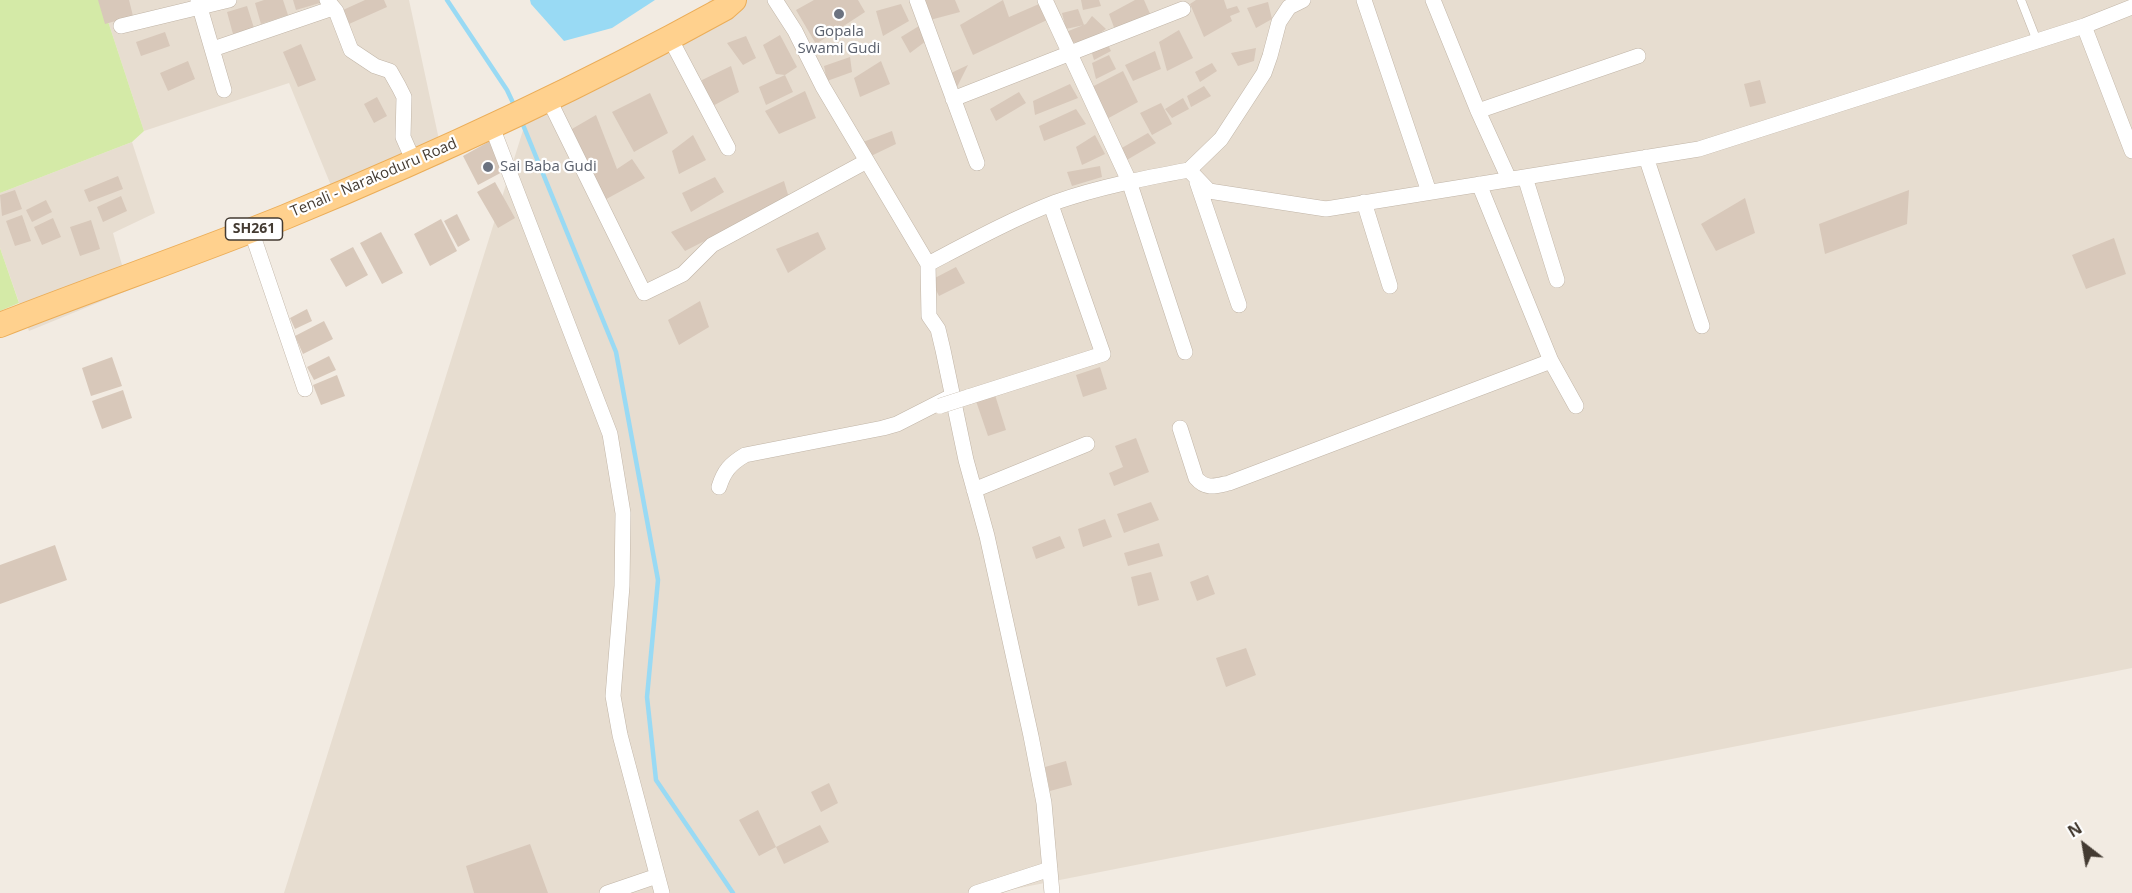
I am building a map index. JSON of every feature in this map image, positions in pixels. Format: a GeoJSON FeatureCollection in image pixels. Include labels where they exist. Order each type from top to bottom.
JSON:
{"type":"FeatureCollection","features":[{"type":"Feature","properties":{"kind":"main road","name":"Tenali - Narakoduru Road"},"geometry":{"type":"LineString","coordinates":[[0,326],[251,230],[414,162],[541,104],[670,38],[734,0]]}},
{"type":"Feature","properties":{"kind":"street"},"geometry":{"type":"LineString","coordinates":[[121,26],[199,4],[229,0]]}},
{"type":"Feature","properties":{"kind":"street"},"geometry":{"type":"LineString","coordinates":[[775,0],[928,264],[929,316],[938,329],[960,396],[974,490],[987,536],[1031,736],[1044,803],[1052,893]]}},
{"type":"Feature","properties":{"kind":"street"},"geometry":{"type":"LineString","coordinates":[[917,0],[977,164]]}},
{"type":"Feature","properties":{"kind":"street"},"geometry":{"type":"LineString","coordinates":[[1045,0],[1129,181],[1185,352]]}},
{"type":"Feature","properties":{"kind":"street"},"geometry":{"type":"LineString","coordinates":[[928,264],[1005,224],[1051,205],[1129,181],[1192,173],[1221,139],[1264,74],[1287,3],[1303,0]]}},
{"type":"Feature","properties":{"kind":"street"},"geometry":{"type":"LineString","coordinates":[[1364,0],[1429,192]]}},
{"type":"Feature","properties":{"kind":"street"},"geometry":{"type":"LineString","coordinates":[[1433,0],[1478,111],[1509,179]]}},
{"type":"Feature","properties":{"kind":"street"},"geometry":{"type":"LineString","coordinates":[[199,4],[224,90]]}},
{"type":"Feature","properties":{"kind":"street"},"geometry":{"type":"LineString","coordinates":[[213,49],[330,4],[344,29],[351,50],[375,66],[390,71],[404,96],[403,137],[414,162]]}},
{"type":"Feature","properties":{"kind":"street"},"geometry":{"type":"LineString","coordinates":[[1192,173],[1209,191],[1326,209],[1699,149],[2084,26],[2132,7]]}},
{"type":"Feature","properties":{"kind":"street"},"geometry":{"type":"LineString","coordinates":[[953,99],[1184,9]]}},
{"type":"Feature","properties":{"kind":"street"},"geometry":{"type":"LineString","coordinates":[[2084,26],[2132,151]]}},
{"type":"Feature","properties":{"kind":"street"},"geometry":{"type":"LineString","coordinates":[[670,38],[728,148]]}},
{"type":"Feature","properties":{"kind":"street"},"geometry":{"type":"LineString","coordinates":[[1478,111],[1638,56]]}},
{"type":"Feature","properties":{"kind":"street"},"geometry":{"type":"LineString","coordinates":[[541,104],[644,293],[683,274],[712,245],[867,161]]}},
{"type":"Feature","properties":{"kind":"street"},"geometry":{"type":"LineString","coordinates":[[498,124],[610,434],[622,513],[622,586],[613,696],[620,735],[662,893]]}},
{"type":"Feature","properties":{"kind":"street"},"geometry":{"type":"LineString","coordinates":[[1646,157],[1702,326]]}},
{"type":"Feature","properties":{"kind":"street"},"geometry":{"type":"LineString","coordinates":[[1192,173],[1239,304]]}},
{"type":"Feature","properties":{"kind":"street"},"geometry":{"type":"LineString","coordinates":[[1525,177],[1557,280]]}},
{"type":"Feature","properties":{"kind":"street"},"geometry":{"type":"LineString","coordinates":[[1479,184],[1551,361],[1576,406]]}},
{"type":"Feature","properties":{"kind":"street"},"geometry":{"type":"LineString","coordinates":[[1364,202],[1390,286]]}},
{"type":"Feature","properties":{"kind":"street"},"geometry":{"type":"LineString","coordinates":[[718,487],[723,473],[731,463],[745,455],[883,428],[960,396],[1103,354],[1051,205]]}},
{"type":"Feature","properties":{"kind":"street"},"geometry":{"type":"LineString","coordinates":[[251,230],[305,389]]}},
{"type":"Feature","properties":{"kind":"street"},"geometry":{"type":"LineString","coordinates":[[1180,428],[1196,478],[1200,484],[1207,487],[1215,486],[1229,483],[1551,361]]}},
{"type":"Feature","properties":{"kind":"street"},"geometry":{"type":"LineString","coordinates":[[923,411],[960,396]]}},
{"type":"Feature","properties":{"kind":"street"},"geometry":{"type":"LineString","coordinates":[[974,490],[1087,444]]}},
{"type":"Feature","properties":{"kind":"street"},"geometry":{"type":"LineString","coordinates":[[976,893],[1050,869]]}},
{"type":"Feature","properties":{"kind":"street"},"geometry":{"type":"LineString","coordinates":[[607,893],[657,876]]}},
{"type":"Feature","properties":{"kind":"lane"},"geometry":{"type":"LineString","coordinates":[[2021,0],[2037,41]]}},
{"type":"Feature","properties":{"kind":"shaded area"},"geometry":{"type":"Polygon","coordinates":[[[101,0],[409,0],[444,163],[339,205],[289,83],[144,131],[101,0]]]}},
{"type":"Feature","properties":{"kind":"shaded area"},"geometry":{"type":"Polygon","coordinates":[[[710,0],[2132,0],[2132,668],[994,893],[284,893],[535,92],[705,6],[710,0]]]}},
{"type":"Feature","properties":{"kind":"shaded area"},"geometry":{"type":"Polygon","coordinates":[[[132,142],[155,213],[113,233],[129,290],[29,331],[0,248],[0,193],[132,142]]]}},
{"type":"Feature","properties":{"kind":"green space"},"geometry":{"type":"Polygon","coordinates":[[[0,0],[101,0],[144,131],[132,142],[0,193],[0,0]]]}},
{"type":"Feature","properties":{"kind":"green space"},"geometry":{"type":"Polygon","coordinates":[[[0,248],[19,303],[0,311],[0,248]]]}},
{"type":"Feature","properties":{"kind":"water"},"geometry":{"type":"Polygon","coordinates":[[[530,0],[655,0],[612,28],[564,41],[530,0]]]}},
{"type":"Feature","properties":{"kind":"building"},"geometry":{"type":"Polygon","coordinates":[[[98,0],[129,0],[133,16],[105,24],[98,0]]]}},
{"type":"Feature","properties":{"kind":"building"},"geometry":{"type":"Polygon","coordinates":[[[264,0],[283,0],[288,15],[261,24],[255,3],[264,0]]]}},
{"type":"Feature","properties":{"kind":"building"},"geometry":{"type":"Polygon","coordinates":[[[293,0],[319,0],[320,3],[296,10],[293,0]]]}},
{"type":"Feature","properties":{"kind":"building"},"geometry":{"type":"Polygon","coordinates":[[[365,0],[384,0],[387,7],[349,24],[343,10],[365,0]]]}},
{"type":"Feature","properties":{"kind":"building"},"geometry":{"type":"Polygon","coordinates":[[[814,0],[858,0],[865,12],[816,44],[796,10],[814,0]]]}},
{"type":"Feature","properties":{"kind":"building"},"geometry":{"type":"Polygon","coordinates":[[[923,0],[955,0],[960,12],[930,20],[923,0]]]}},
{"type":"Feature","properties":{"kind":"building"},"geometry":{"type":"Polygon","coordinates":[[[1003,0],[1009,17],[1039,4],[1047,20],[973,55],[960,25],[1003,0]]]}},
{"type":"Feature","properties":{"kind":"building"},"geometry":{"type":"Polygon","coordinates":[[[1081,0],[1099,0],[1101,6],[1083,10],[1081,0]]]}},
{"type":"Feature","properties":{"kind":"building"},"geometry":{"type":"Polygon","coordinates":[[[1135,0],[1144,0],[1151,16],[1115,30],[1109,14],[1135,0]]]}},
{"type":"Feature","properties":{"kind":"building"},"geometry":{"type":"Polygon","coordinates":[[[1196,0],[1224,0],[1227,9],[1237,6],[1240,12],[1230,16],[1232,21],[1204,37],[1190,4],[1196,0]]]}},
{"type":"Feature","properties":{"kind":"building"},"geometry":{"type":"Polygon","coordinates":[[[1268,2],[1272,19],[1256,28],[1247,8],[1268,2]]]}},
{"type":"Feature","properties":{"kind":"building"},"geometry":{"type":"Polygon","coordinates":[[[901,4],[909,21],[883,36],[876,11],[901,4]]]}},
{"type":"Feature","properties":{"kind":"building"},"geometry":{"type":"Polygon","coordinates":[[[247,6],[254,28],[233,34],[227,12],[247,6]]]}},
{"type":"Feature","properties":{"kind":"building"},"geometry":{"type":"Polygon","coordinates":[[[1078,9],[1084,25],[1066,29],[1062,13],[1078,9]]]}},
{"type":"Feature","properties":{"kind":"building"},"geometry":{"type":"Polygon","coordinates":[[[1092,16],[1106,29],[1088,41],[1070,43],[1066,32],[1086,24],[1092,16]]]}},
{"type":"Feature","properties":{"kind":"building"},"geometry":{"type":"Polygon","coordinates":[[[919,26],[926,41],[910,53],[901,37],[919,26]]]}},
{"type":"Feature","properties":{"kind":"building"},"geometry":{"type":"Polygon","coordinates":[[[1179,30],[1193,58],[1167,71],[1159,42],[1179,30]]]}},
{"type":"Feature","properties":{"kind":"building"},"geometry":{"type":"Polygon","coordinates":[[[165,32],[170,46],[141,56],[136,42],[165,32]]]}},
{"type":"Feature","properties":{"kind":"building"},"geometry":{"type":"Polygon","coordinates":[[[780,35],[797,67],[785,75],[776,74],[763,45],[780,35]]]}},
{"type":"Feature","properties":{"kind":"building"},"geometry":{"type":"Polygon","coordinates":[[[746,36],[756,58],[743,65],[727,43],[746,36]]]}},
{"type":"Feature","properties":{"kind":"building"},"geometry":{"type":"Polygon","coordinates":[[[301,44],[316,80],[298,87],[283,52],[301,44]]]}},
{"type":"Feature","properties":{"kind":"building"},"geometry":{"type":"Polygon","coordinates":[[[1108,45],[1111,51],[1094,60],[1091,50],[1108,45]]]}},
{"type":"Feature","properties":{"kind":"building"},"geometry":{"type":"Polygon","coordinates":[[[1256,48],[1254,61],[1238,66],[1231,53],[1256,48]]]}},
{"type":"Feature","properties":{"kind":"building"},"geometry":{"type":"Polygon","coordinates":[[[1155,51],[1161,69],[1133,81],[1125,65],[1155,51]]]}},
{"type":"Feature","properties":{"kind":"building"},"geometry":{"type":"Polygon","coordinates":[[[1109,55],[1116,69],[1096,79],[1092,63],[1109,55]]]}},
{"type":"Feature","properties":{"kind":"building"},"geometry":{"type":"Polygon","coordinates":[[[850,57],[852,72],[827,81],[824,66],[850,57]]]}},
{"type":"Feature","properties":{"kind":"building"},"geometry":{"type":"Polygon","coordinates":[[[188,61],[195,79],[168,91],[160,73],[188,61]]]}},
{"type":"Feature","properties":{"kind":"building"},"geometry":{"type":"Polygon","coordinates":[[[881,61],[890,84],[860,97],[854,78],[881,61]]]}},
{"type":"Feature","properties":{"kind":"building"},"geometry":{"type":"Polygon","coordinates":[[[1212,63],[1217,71],[1200,82],[1195,72],[1212,63]]]}},
{"type":"Feature","properties":{"kind":"building"},"geometry":{"type":"Polygon","coordinates":[[[968,65],[956,89],[951,73],[968,65]]]}},
{"type":"Feature","properties":{"kind":"building"},"geometry":{"type":"Polygon","coordinates":[[[731,66],[739,92],[707,109],[702,80],[731,66]]]}},
{"type":"Feature","properties":{"kind":"building"},"geometry":{"type":"Polygon","coordinates":[[[1123,71],[1138,102],[1105,120],[1086,90],[1123,71]]]}},
{"type":"Feature","properties":{"kind":"building"},"geometry":{"type":"Polygon","coordinates":[[[785,75],[793,92],[766,105],[759,87],[785,75]]]}},
{"type":"Feature","properties":{"kind":"building"},"geometry":{"type":"Polygon","coordinates":[[[1760,80],[1766,103],[1750,107],[1744,84],[1760,80]]]}},
{"type":"Feature","properties":{"kind":"building"},"geometry":{"type":"Polygon","coordinates":[[[1070,84],[1078,98],[1035,115],[1033,101],[1070,84]]]}},
{"type":"Feature","properties":{"kind":"building"},"geometry":{"type":"Polygon","coordinates":[[[1204,86],[1211,96],[1191,107],[1187,96],[1204,86]]]}},
{"type":"Feature","properties":{"kind":"building"},"geometry":{"type":"Polygon","coordinates":[[[805,91],[816,118],[779,134],[765,111],[805,91]]]}},
{"type":"Feature","properties":{"kind":"building"},"geometry":{"type":"Polygon","coordinates":[[[1019,92],[1026,103],[996,121],[990,109],[1019,92]]]}},
{"type":"Feature","properties":{"kind":"building"},"geometry":{"type":"Polygon","coordinates":[[[650,93],[668,133],[634,152],[612,112],[650,93]]]}},
{"type":"Feature","properties":{"kind":"building"},"geometry":{"type":"Polygon","coordinates":[[[377,97],[387,116],[374,123],[364,104],[377,97]]]}},
{"type":"Feature","properties":{"kind":"building"},"geometry":{"type":"Polygon","coordinates":[[[1183,98],[1189,109],[1172,118],[1165,109],[1183,98]]]}},
{"type":"Feature","properties":{"kind":"building"},"geometry":{"type":"Polygon","coordinates":[[[1161,103],[1172,124],[1152,135],[1140,113],[1161,103]]]}},
{"type":"Feature","properties":{"kind":"building"},"geometry":{"type":"Polygon","coordinates":[[[1076,109],[1086,124],[1044,141],[1039,126],[1076,109]]]}},
{"type":"Feature","properties":{"kind":"building"},"geometry":{"type":"Polygon","coordinates":[[[596,115],[617,169],[632,159],[645,178],[599,203],[565,133],[596,115]]]}},
{"type":"Feature","properties":{"kind":"building"},"geometry":{"type":"Polygon","coordinates":[[[892,131],[896,144],[871,156],[863,142],[892,131]]]}},
{"type":"Feature","properties":{"kind":"building"},"geometry":{"type":"Polygon","coordinates":[[[1148,133],[1156,143],[1125,161],[1120,149],[1148,133]]]}},
{"type":"Feature","properties":{"kind":"building"},"geometry":{"type":"Polygon","coordinates":[[[693,135],[706,160],[679,174],[672,151],[693,135]]]}},
{"type":"Feature","properties":{"kind":"building"},"geometry":{"type":"Polygon","coordinates":[[[1095,135],[1105,154],[1082,165],[1076,147],[1095,135]]]}},
{"type":"Feature","properties":{"kind":"building"},"geometry":{"type":"Polygon","coordinates":[[[490,141],[506,170],[478,185],[463,156],[490,141]]]}},
{"type":"Feature","properties":{"kind":"building"},"geometry":{"type":"Polygon","coordinates":[[[1100,166],[1102,177],[1072,186],[1067,172],[1100,166]]]}},
{"type":"Feature","properties":{"kind":"building"},"geometry":{"type":"Polygon","coordinates":[[[118,176],[123,189],[89,202],[84,190],[118,176]]]}},
{"type":"Feature","properties":{"kind":"building"},"geometry":{"type":"Polygon","coordinates":[[[715,177],[724,192],[691,212],[682,193],[715,177]]]}},
{"type":"Feature","properties":{"kind":"building"},"geometry":{"type":"Polygon","coordinates":[[[784,181],[789,198],[685,251],[671,232],[784,181]]]}},
{"type":"Feature","properties":{"kind":"building"},"geometry":{"type":"Polygon","coordinates":[[[495,182],[515,218],[498,228],[477,192],[495,182]]]}},
{"type":"Feature","properties":{"kind":"building"},"geometry":{"type":"Polygon","coordinates":[[[15,190],[22,209],[2,216],[0,195],[15,190]]]}},
{"type":"Feature","properties":{"kind":"building"},"geometry":{"type":"Polygon","coordinates":[[[1909,190],[1907,224],[1825,254],[1819,224],[1909,190]]]}},
{"type":"Feature","properties":{"kind":"building"},"geometry":{"type":"Polygon","coordinates":[[[121,196],[127,211],[103,222],[97,207],[121,196]]]}},
{"type":"Feature","properties":{"kind":"building"},"geometry":{"type":"Polygon","coordinates":[[[1745,198],[1755,233],[1716,251],[1701,224],[1745,198]]]}},
{"type":"Feature","properties":{"kind":"building"},"geometry":{"type":"Polygon","coordinates":[[[46,200],[52,212],[32,222],[26,210],[46,200]]]}},
{"type":"Feature","properties":{"kind":"building"},"geometry":{"type":"Polygon","coordinates":[[[457,214],[470,240],[458,247],[444,221],[457,214]]]}},
{"type":"Feature","properties":{"kind":"building"},"geometry":{"type":"Polygon","coordinates":[[[22,215],[31,241],[15,246],[6,221],[22,215]]]}},
{"type":"Feature","properties":{"kind":"building"},"geometry":{"type":"Polygon","coordinates":[[[53,218],[61,237],[42,245],[34,227],[53,218]]]}},
{"type":"Feature","properties":{"kind":"building"},"geometry":{"type":"Polygon","coordinates":[[[441,219],[457,251],[430,266],[414,234],[441,219]]]}},
{"type":"Feature","properties":{"kind":"building"},"geometry":{"type":"Polygon","coordinates":[[[91,220],[100,249],[80,256],[70,227],[91,220]]]}},
{"type":"Feature","properties":{"kind":"building"},"geometry":{"type":"Polygon","coordinates":[[[381,232],[403,273],[382,284],[360,243],[381,232]]]}},
{"type":"Feature","properties":{"kind":"building"},"geometry":{"type":"Polygon","coordinates":[[[818,232],[826,249],[788,273],[776,249],[818,232]]]}},
{"type":"Feature","properties":{"kind":"building"},"geometry":{"type":"Polygon","coordinates":[[[2114,238],[2126,274],[2086,289],[2072,255],[2114,238]]]}},
{"type":"Feature","properties":{"kind":"building"},"geometry":{"type":"Polygon","coordinates":[[[353,247],[368,275],[346,287],[330,259],[353,247]]]}},
{"type":"Feature","properties":{"kind":"building"},"geometry":{"type":"Polygon","coordinates":[[[956,267],[965,283],[939,296],[931,280],[956,267]]]}},
{"type":"Feature","properties":{"kind":"building"},"geometry":{"type":"Polygon","coordinates":[[[700,301],[709,327],[679,345],[668,320],[700,301]]]}},
{"type":"Feature","properties":{"kind":"building"},"geometry":{"type":"Polygon","coordinates":[[[307,309],[312,321],[295,329],[290,318],[307,309]]]}},
{"type":"Feature","properties":{"kind":"building"},"geometry":{"type":"Polygon","coordinates":[[[324,321],[333,339],[303,354],[295,336],[324,321]]]}},
{"type":"Feature","properties":{"kind":"building"},"geometry":{"type":"Polygon","coordinates":[[[329,356],[336,370],[314,380],[307,367],[329,356]]]}},
{"type":"Feature","properties":{"kind":"building"},"geometry":{"type":"Polygon","coordinates":[[[112,357],[122,386],[91,396],[82,368],[112,357]]]}},
{"type":"Feature","properties":{"kind":"building"},"geometry":{"type":"Polygon","coordinates":[[[1100,367],[1107,389],[1083,397],[1076,375],[1100,367]]]}},
{"type":"Feature","properties":{"kind":"building"},"geometry":{"type":"Polygon","coordinates":[[[337,375],[345,396],[321,405],[313,385],[337,375]]]}},
{"type":"Feature","properties":{"kind":"building"},"geometry":{"type":"Polygon","coordinates":[[[123,390],[132,418],[102,429],[92,401],[123,390]]]}},
{"type":"Feature","properties":{"kind":"building"},"geometry":{"type":"Polygon","coordinates":[[[995,395],[1006,430],[988,436],[976,401],[995,395]]]}},
{"type":"Feature","properties":{"kind":"building"},"geometry":{"type":"Polygon","coordinates":[[[1136,438],[1149,472],[1114,486],[1109,473],[1123,467],[1115,446],[1136,438]]]}},
{"type":"Feature","properties":{"kind":"building"},"geometry":{"type":"Polygon","coordinates":[[[1151,502],[1159,520],[1124,533],[1117,514],[1151,502]]]}},
{"type":"Feature","properties":{"kind":"building"},"geometry":{"type":"Polygon","coordinates":[[[1105,519],[1112,537],[1083,547],[1078,529],[1105,519]]]}},
{"type":"Feature","properties":{"kind":"building"},"geometry":{"type":"Polygon","coordinates":[[[1060,536],[1065,548],[1036,559],[1032,547],[1060,536]]]}},
{"type":"Feature","properties":{"kind":"building"},"geometry":{"type":"Polygon","coordinates":[[[1159,543],[1163,556],[1128,566],[1124,553],[1159,543]]]}},
{"type":"Feature","properties":{"kind":"building"},"geometry":{"type":"Polygon","coordinates":[[[55,545],[67,580],[0,604],[0,565],[55,545]]]}},
{"type":"Feature","properties":{"kind":"building"},"geometry":{"type":"Polygon","coordinates":[[[1151,572],[1159,600],[1138,606],[1131,577],[1151,572]]]}},
{"type":"Feature","properties":{"kind":"building"},"geometry":{"type":"Polygon","coordinates":[[[1208,575],[1215,594],[1197,601],[1190,582],[1208,575]]]}},
{"type":"Feature","properties":{"kind":"building"},"geometry":{"type":"Polygon","coordinates":[[[1246,648],[1256,675],[1226,687],[1216,658],[1246,648]]]}},
{"type":"Feature","properties":{"kind":"building"},"geometry":{"type":"Polygon","coordinates":[[[1066,761],[1072,785],[1050,791],[1045,767],[1066,761]]]}},
{"type":"Feature","properties":{"kind":"building"},"geometry":{"type":"Polygon","coordinates":[[[829,783],[838,803],[821,812],[811,792],[829,783]]]}},
{"type":"Feature","properties":{"kind":"building"},"geometry":{"type":"Polygon","coordinates":[[[758,810],[776,847],[759,856],[739,820],[758,810]]]}},
{"type":"Feature","properties":{"kind":"building"},"geometry":{"type":"Polygon","coordinates":[[[820,825],[829,842],[784,864],[776,847],[820,825]]]}},
{"type":"Feature","properties":{"kind":"building"},"geometry":{"type":"Polygon","coordinates":[[[530,844],[548,893],[474,893],[466,866],[530,844]]]}},
{"type":"Feature","properties":{"kind":"waterway"},"geometry":{"type":"LineString","coordinates":[[447,0],[507,90],[515,107]]}},
{"type":"Feature","properties":{"kind":"waterway"},"geometry":{"type":"LineString","coordinates":[[521,120],[616,352],[658,580],[647,697],[656,780],[733,893]]}},
{"type":"Feature","properties":{"kind":"place","name":"Gopala Swami Gudi"},"geometry":{"type":"Point","coordinates":[839,14]}},
{"type":"Feature","properties":{"kind":"place","name":"Sai Baba Gudi"},"geometry":{"type":"Point","coordinates":[488,167]}}]}
